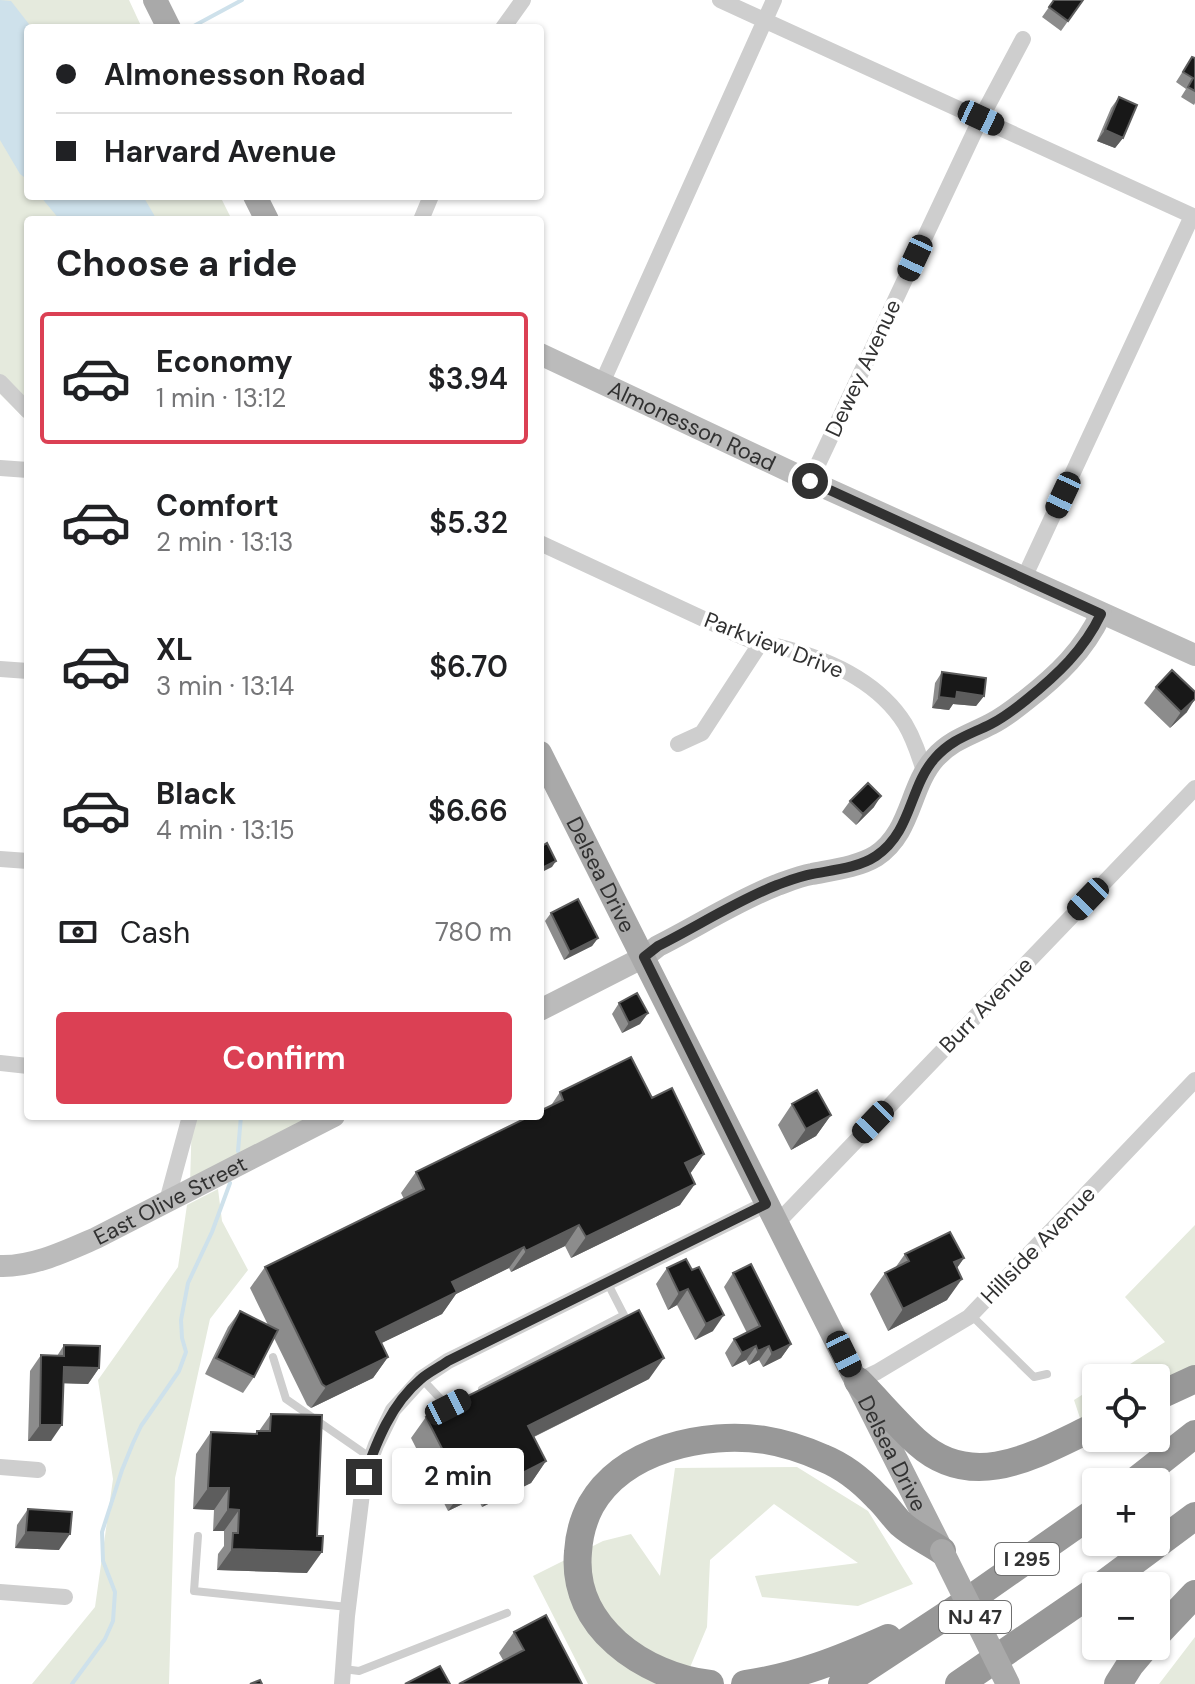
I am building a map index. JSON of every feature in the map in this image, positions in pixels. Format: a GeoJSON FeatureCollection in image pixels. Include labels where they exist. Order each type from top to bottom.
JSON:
{"type":"FeatureCollection","features":[{"type":"Feature","properties":{"kind":"highway"},"geometry":{"type":"LineString","coordinates":[[1170,1391],[1195,1379]]}},
{"type":"Feature","properties":{"kind":"highway"},"geometry":{"type":"LineString","coordinates":[[858,1381],[919,1444],[943,1460],[959,1465],[990,1467],[1014,1463],[1082,1432]]}},
{"type":"Feature","properties":{"kind":"highway"},"geometry":{"type":"LineString","coordinates":[[1152,1468],[1195,1434]]}},
{"type":"Feature","properties":{"kind":"highway"},"geometry":{"type":"LineString","coordinates":[[710,1684],[672,1676],[627,1652],[601,1628],[583,1597],[577,1562],[585,1517],[603,1488],[636,1463],[663,1451],[705,1440],[736,1438],[776,1442],[824,1458],[842,1468],[879,1498],[903,1526],[942,1551]]}},
{"type":"Feature","properties":{"kind":"highway"},"geometry":{"type":"LineString","coordinates":[[1120,1572],[1195,1516]]}},
{"type":"Feature","properties":{"kind":"highway","name":"I 295"},"geometry":{"type":"LineString","coordinates":[[842,1684],[1082,1521]]}},
{"type":"Feature","properties":{"kind":"highway"},"geometry":{"type":"LineString","coordinates":[[1170,1620],[1195,1594]]}},
{"type":"Feature","properties":{"kind":"highway"},"geometry":{"type":"LineString","coordinates":[[959,1684],[1082,1600]]}},
{"type":"Feature","properties":{"kind":"highway"},"geometry":{"type":"LineString","coordinates":[[745,1684],[786,1677],[835,1662],[959,1607]]}},
{"type":"Feature","properties":{"kind":"highway"},"geometry":{"type":"LineString","coordinates":[[989,1684],[1037,1632]]}},
{"type":"Feature","properties":{"kind":"highway"},"geometry":{"type":"LineString","coordinates":[[1118,1684],[1134,1660]]}},
{"type":"Feature","properties":{"kind":"main road"},"geometry":{"type":"LineString","coordinates":[[155,0],[167,24]]}},
{"type":"Feature","properties":{"kind":"main road","name":"Delsea Drive"},"geometry":{"type":"LineString","coordinates":[[544,761],[1008,1684]]}},
{"type":"Feature","properties":{"kind":"street"},"geometry":{"type":"LineString","coordinates":[[506,24],[523,0]]}},
{"type":"Feature","properties":{"kind":"street"},"geometry":{"type":"LineString","coordinates":[[720,0],[1194,216],[1024,578]]}},
{"type":"Feature","properties":{"kind":"street"},"geometry":{"type":"LineString","coordinates":[[602,383],[774,0]]}},
{"type":"Feature","properties":{"kind":"street","name":"Dewey Avenue"},"geometry":{"type":"LineString","coordinates":[[810,481],[981,118],[1023,39]]}},
{"type":"Feature","properties":{"kind":"street","name":"Almonesson Road"},"geometry":{"type":"LineString","coordinates":[[544,356],[810,481],[1195,655]]}},
{"type":"Feature","properties":{"kind":"street"},"geometry":{"type":"LineString","coordinates":[[0,382],[24,407]]}},
{"type":"Feature","properties":{"kind":"street"},"geometry":{"type":"LineString","coordinates":[[0,468],[24,470]]}},
{"type":"Feature","properties":{"kind":"street","name":"Parkview Drive"},"geometry":{"type":"LineString","coordinates":[[544,545],[760,644],[778,646],[842,669],[883,698],[905,724],[924,771]]}},
{"type":"Feature","properties":{"kind":"street"},"geometry":{"type":"LineString","coordinates":[[544,1008],[763,891],[876,856],[888,845],[908,816],[924,771],[947,746],[992,724],[1047,684],[1082,647],[1101,614]]}},
{"type":"Feature","properties":{"kind":"street"},"geometry":{"type":"LineString","coordinates":[[678,744],[702,733],[760,644]]}},
{"type":"Feature","properties":{"kind":"street"},"geometry":{"type":"LineString","coordinates":[[0,669],[24,671]]}},
{"type":"Feature","properties":{"kind":"street","name":"Burr Avenue"},"geometry":{"type":"LineString","coordinates":[[772,1213],[1195,788]]}},
{"type":"Feature","properties":{"kind":"street"},"geometry":{"type":"LineString","coordinates":[[0,859],[24,861]]}},
{"type":"Feature","properties":{"kind":"street"},"geometry":{"type":"LineString","coordinates":[[0,1063],[24,1066]]}},
{"type":"Feature","properties":{"kind":"street","name":"Hillside Avenue"},"geometry":{"type":"LineString","coordinates":[[858,1381],[971,1315],[1195,1080]]}},
{"type":"Feature","properties":{"kind":"street"},"geometry":{"type":"LineString","coordinates":[[167,1201],[189,1120]]}},
{"type":"Feature","properties":{"kind":"street","name":"East Olive Street"},"geometry":{"type":"LineString","coordinates":[[0,1266],[16,1266],[96,1238],[326,1120]]}},
{"type":"Feature","properties":{"kind":"street"},"geometry":{"type":"LineString","coordinates":[[342,1677],[364,1477],[393,1410],[421,1379],[448,1361],[607,1282],[772,1213]]}},
{"type":"Feature","properties":{"kind":"street"},"geometry":{"type":"LineString","coordinates":[[0,1467],[38,1470]]}},
{"type":"Feature","properties":{"kind":"street"},"geometry":{"type":"LineString","coordinates":[[0,1592],[65,1597]]}},
{"type":"Feature","properties":{"kind":"lane"},"geometry":{"type":"LineString","coordinates":[[607,1282],[630,1327]]}},
{"type":"Feature","properties":{"kind":"lane"},"geometry":{"type":"LineString","coordinates":[[475,1393],[624,1315]]}},
{"type":"Feature","properties":{"kind":"lane"},"geometry":{"type":"LineString","coordinates":[[971,1315],[1034,1377],[1047,1374]]}},
{"type":"Feature","properties":{"kind":"lane"},"geometry":{"type":"LineString","coordinates":[[273,1357],[286,1399],[371,1458]]}},
{"type":"Feature","properties":{"kind":"lane"},"geometry":{"type":"LineString","coordinates":[[421,1379],[448,1407],[462,1400]]}},
{"type":"Feature","properties":{"kind":"lane"},"geometry":{"type":"LineString","coordinates":[[198,1536],[194,1591],[348,1607]]}},
{"type":"Feature","properties":{"kind":"lane"},"geometry":{"type":"LineString","coordinates":[[342,1677],[507,1613]]}},
{"type":"Feature","properties":{"kind":"shaded area"},"geometry":{"type":"Polygon","coordinates":[[[0,0],[129,0],[140,24],[24,24],[24,200],[222,200],[230,216],[24,216],[24,418],[0,394],[0,0]]]}},
{"type":"Feature","properties":{"kind":"shaded area"},"geometry":{"type":"Polygon","coordinates":[[[192,1120],[309,1120],[311,1124],[190,1184],[192,1120]]]}},
{"type":"Feature","properties":{"kind":"shaded area"},"geometry":{"type":"Polygon","coordinates":[[[218,1189],[222,1221],[248,1270],[210,1319],[175,1478],[169,1684],[32,1684],[95,1607],[113,1479],[98,1380],[178,1267],[187,1205],[218,1189]]]}},
{"type":"Feature","properties":{"kind":"shaded area"},"geometry":{"type":"Polygon","coordinates":[[[1195,1225],[1195,1374],[1170,1387],[1170,1364],[1130,1364],[1165,1342],[1125,1297],[1195,1225]]]}},
{"type":"Feature","properties":{"kind":"shaded area"},"geometry":{"type":"Polygon","coordinates":[[[1082,1395],[1082,1424],[1074,1400],[1082,1395]]]}},
{"type":"Feature","properties":{"kind":"shaded area"},"geometry":{"type":"Polygon","coordinates":[[[797,1467],[868,1511],[913,1584],[858,1606],[762,1597],[755,1576],[858,1563],[774,1504],[710,1560],[707,1627],[683,1684],[588,1684],[533,1576],[603,1541],[631,1534],[660,1576],[675,1468],[797,1467]]]}},
{"type":"Feature","properties":{"kind":"shaded area"},"geometry":{"type":"Polygon","coordinates":[[[1195,1637],[1195,1684],[1159,1684],[1195,1637]]]}},
{"type":"Feature","properties":{"kind":"water"},"geometry":{"type":"Polygon","coordinates":[[[0,0],[11,1],[29,24],[24,24],[24,177],[0,140],[0,0]]]}},
{"type":"Feature","properties":{"kind":"water"},"geometry":{"type":"Polygon","coordinates":[[[43,200],[145,200],[155,216],[57,216],[43,200]]]}},
{"type":"Feature","properties":{"kind":"building"},"geometry":{"type":"Polygon","coordinates":[[[1054,0],[1083,0],[1068,21],[1049,7],[1054,0]]]}},
{"type":"Feature","properties":{"kind":"building"},"geometry":{"type":"Polygon","coordinates":[[[1192,57],[1195,58],[1195,91],[1188,87],[1193,78],[1183,72],[1192,57]]]}},
{"type":"Feature","properties":{"kind":"building"},"geometry":{"type":"Polygon","coordinates":[[[1119,97],[1137,105],[1123,138],[1105,130],[1119,97]]]}},
{"type":"Feature","properties":{"kind":"building"},"geometry":{"type":"Polygon","coordinates":[[[1172,670],[1195,692],[1195,699],[1181,712],[1156,687],[1172,670]]]}},
{"type":"Feature","properties":{"kind":"building"},"geometry":{"type":"Polygon","coordinates":[[[942,672],[986,678],[984,696],[957,692],[956,699],[939,697],[942,672]]]}},
{"type":"Feature","properties":{"kind":"building"},"geometry":{"type":"Polygon","coordinates":[[[868,783],[881,796],[863,814],[850,801],[868,783]]]}},
{"type":"Feature","properties":{"kind":"building"},"geometry":{"type":"Polygon","coordinates":[[[547,843],[556,861],[544,867],[544,845],[547,843]]]}},
{"type":"Feature","properties":{"kind":"building"},"geometry":{"type":"Polygon","coordinates":[[[578,899],[598,938],[570,952],[551,913],[578,899]]]}},
{"type":"Feature","properties":{"kind":"building"},"geometry":{"type":"Polygon","coordinates":[[[637,993],[648,1013],[629,1023],[619,1003],[637,993]]]}},
{"type":"Feature","properties":{"kind":"building"},"geometry":{"type":"Polygon","coordinates":[[[631,1057],[652,1098],[672,1088],[704,1154],[685,1163],[695,1184],[586,1237],[579,1225],[526,1251],[524,1247],[452,1282],[457,1292],[376,1332],[388,1357],[326,1387],[322,1384],[265,1267],[424,1189],[416,1172],[522,1120],[544,1120],[544,1109],[563,1100],[560,1092],[631,1057]]]}},
{"type":"Feature","properties":{"kind":"building"},"geometry":{"type":"Polygon","coordinates":[[[817,1090],[831,1115],[806,1129],[792,1104],[817,1090]]]}},
{"type":"Feature","properties":{"kind":"building"},"geometry":{"type":"Polygon","coordinates":[[[950,1232],[964,1258],[954,1262],[962,1279],[903,1309],[885,1273],[909,1261],[905,1254],[950,1232]]]}},
{"type":"Feature","properties":{"kind":"building"},"geometry":{"type":"Polygon","coordinates":[[[686,1259],[692,1270],[699,1267],[724,1315],[706,1324],[688,1289],[679,1293],[667,1268],[686,1259]]]}},
{"type":"Feature","properties":{"kind":"building"},"geometry":{"type":"Polygon","coordinates":[[[751,1264],[791,1344],[772,1353],[769,1346],[758,1351],[756,1346],[742,1353],[734,1339],[760,1326],[733,1273],[751,1264]]]}},
{"type":"Feature","properties":{"kind":"building"},"geometry":{"type":"Polygon","coordinates":[[[639,1310],[664,1358],[528,1426],[546,1461],[497,1486],[492,1476],[463,1490],[426,1417],[639,1310]]]}},
{"type":"Feature","properties":{"kind":"building"},"geometry":{"type":"Polygon","coordinates":[[[240,1311],[278,1330],[254,1377],[216,1358],[240,1311]]]}},
{"type":"Feature","properties":{"kind":"building"},"geometry":{"type":"Polygon","coordinates":[[[64,1345],[100,1346],[99,1368],[64,1367],[62,1425],[40,1425],[41,1355],[64,1356],[64,1345]]]}},
{"type":"Feature","properties":{"kind":"building"},"geometry":{"type":"Polygon","coordinates":[[[271,1414],[322,1415],[317,1536],[323,1536],[322,1552],[232,1549],[233,1533],[238,1533],[239,1510],[228,1509],[229,1488],[208,1488],[211,1432],[257,1434],[257,1431],[270,1431],[271,1414]]]}},
{"type":"Feature","properties":{"kind":"building"},"geometry":{"type":"Polygon","coordinates":[[[28,1509],[72,1512],[70,1534],[26,1532],[28,1509]]]}},
{"type":"Feature","properties":{"kind":"building"},"geometry":{"type":"Polygon","coordinates":[[[546,1615],[582,1684],[459,1684],[524,1650],[514,1632],[546,1615]]]}},
{"type":"Feature","properties":{"kind":"building"},"geometry":{"type":"Polygon","coordinates":[[[440,1666],[450,1684],[405,1684],[440,1666]]]}},
{"type":"Feature","properties":{"kind":"waterway"},"geometry":{"type":"LineString","coordinates":[[197,24],[242,0]]}},
{"type":"Feature","properties":{"kind":"waterway"},"geometry":{"type":"LineString","coordinates":[[238,1151],[241,1120]]}},
{"type":"Feature","properties":{"kind":"waterway"},"geometry":{"type":"LineString","coordinates":[[72,1684],[105,1639],[113,1621],[115,1592],[103,1561],[102,1532],[133,1443],[141,1426],[179,1371],[186,1352],[181,1320],[188,1283],[230,1183]]}},
{"type":"Feature","properties":{"kind":"route"},"geometry":{"type":"LineString","coordinates":[[364,1477],[393,1410],[421,1379],[448,1361],[766,1204],[644,957],[658,946],[763,891],[876,856],[899,831],[908,816],[924,771],[935,758],[947,746],[992,724],[1047,684],[1082,647],[1101,614],[810,481]]}}]}
